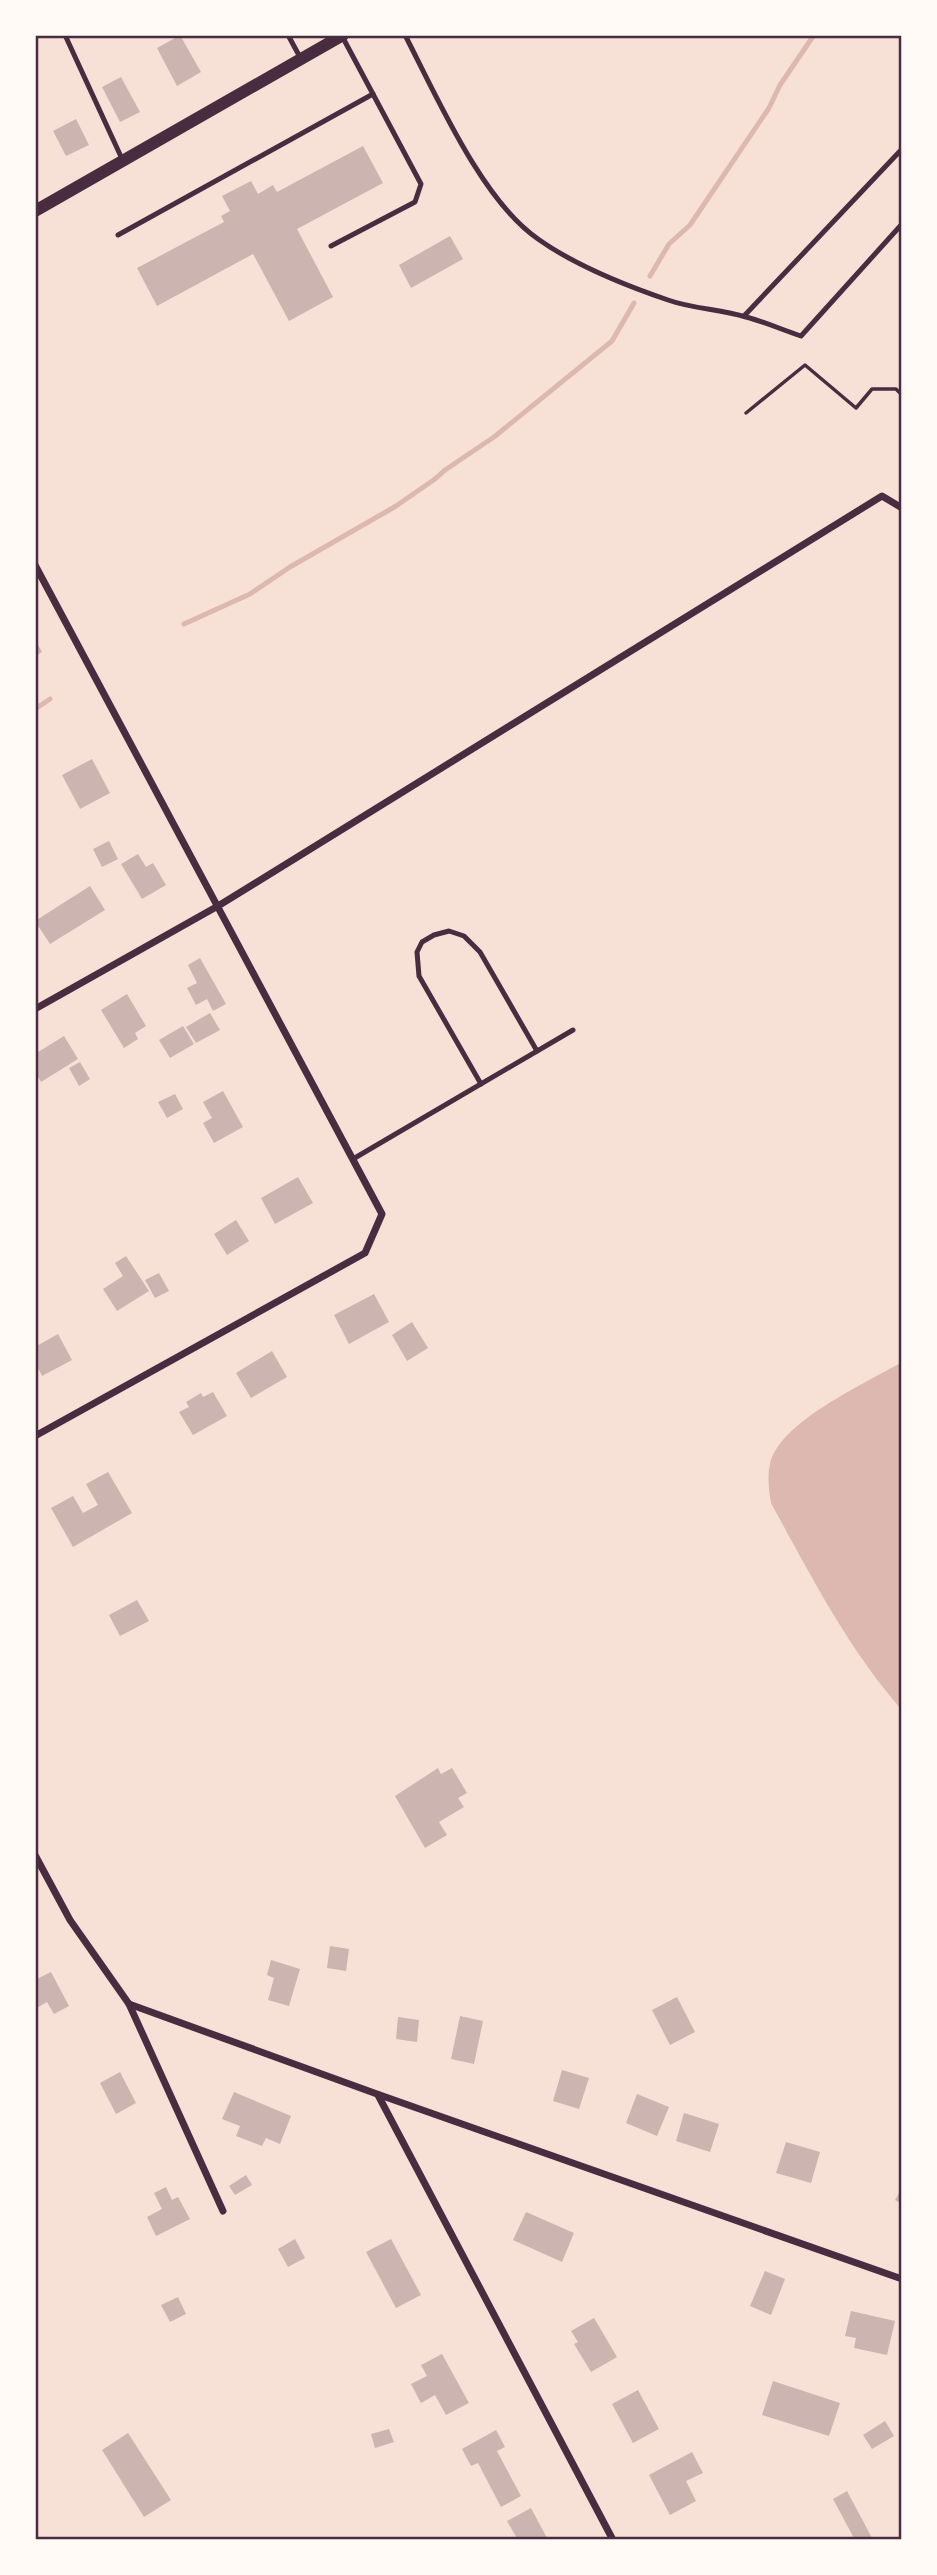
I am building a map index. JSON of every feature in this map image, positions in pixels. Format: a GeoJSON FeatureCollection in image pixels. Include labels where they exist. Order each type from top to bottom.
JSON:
{"type":"FeatureCollection","features":[{"type":"Feature","properties":{"kind":"street"},"geometry":{"type":"LineString","coordinates":[[35,211],[343,35]]}},
{"type":"Feature","properties":{"kind":"street"},"geometry":{"type":"LineString","coordinates":[[35,1009],[218,905],[882,496],[902,508]]}},
{"type":"Feature","properties":{"kind":"street"},"geometry":{"type":"LineString","coordinates":[[35,565],[382,1214],[365,1253],[35,1436]]}},
{"type":"Feature","properties":{"kind":"street"},"geometry":{"type":"LineString","coordinates":[[35,1855],[70,1920],[129,2004],[223,2211]]}},
{"type":"Feature","properties":{"kind":"street"},"geometry":{"type":"LineString","coordinates":[[129,2004],[902,2279]]}},
{"type":"Feature","properties":{"kind":"street"},"geometry":{"type":"LineString","coordinates":[[377,2094],[613,2540]]}},
{"type":"Feature","properties":{"kind":"lane"},"geometry":{"type":"LineString","coordinates":[[65,35],[122,161]]}},
{"type":"Feature","properties":{"kind":"lane"},"geometry":{"type":"LineString","coordinates":[[288,35],[301,59]]}},
{"type":"Feature","properties":{"kind":"lane"},"geometry":{"type":"LineString","coordinates":[[331,246],[415,202],[421,184],[343,35]]}},
{"type":"Feature","properties":{"kind":"lane"},"geometry":{"type":"LineString","coordinates":[[405,35],[482,177],[509,212],[536,238],[572,260],[669,300],[744,316],[801,336],[902,224]]}},
{"type":"Feature","properties":{"kind":"lane"},"geometry":{"type":"LineString","coordinates":[[118,235],[373,94]]}},
{"type":"Feature","properties":{"kind":"lane"},"geometry":{"type":"LineString","coordinates":[[744,316],[902,149]]}},
{"type":"Feature","properties":{"kind":"lane"},"geometry":{"type":"LineString","coordinates":[[481,1084],[419,976],[417,952],[422,942],[449,931],[464,936],[480,953],[537,1051]]}},
{"type":"Feature","properties":{"kind":"lane"},"geometry":{"type":"LineString","coordinates":[[353,1159],[573,1030]]}},
{"type":"Feature","properties":{"kind":"path"},"geometry":{"type":"LineString","coordinates":[[746,413],[804,365],[856,408],[872,389],[896,389],[902,395]]}},
{"type":"Feature","properties":{"kind":"shaded area"},"geometry":{"type":"Polygon","coordinates":[[[902,1362],[902,1710],[864,1662],[815,1584],[771,1503],[768,1479],[770,1464],[777,1448],[789,1433],[826,1405],[902,1362]]]}},
{"type":"Feature","properties":{"kind":"building"},"geometry":{"type":"Polygon","coordinates":[[[173,35],[180,35],[201,72],[177,86],[157,48],[175,38],[173,35]]]}},
{"type":"Feature","properties":{"kind":"building"},"geometry":{"type":"Polygon","coordinates":[[[121,77],[140,112],[120,122],[102,87],[121,77]]]}},
{"type":"Feature","properties":{"kind":"building"},"geometry":{"type":"Polygon","coordinates":[[[76,119],[89,145],[66,156],[53,131],[76,119]]]}},
{"type":"Feature","properties":{"kind":"building"},"geometry":{"type":"Polygon","coordinates":[[[363,146],[383,183],[297,229],[333,297],[289,321],[253,254],[157,306],[137,268],[224,222],[221,216],[230,211],[222,196],[251,181],[258,194],[273,185],[277,192],[363,146]]]}},
{"type":"Feature","properties":{"kind":"building"},"geometry":{"type":"Polygon","coordinates":[[[450,236],[463,259],[411,288],[399,265],[450,236]]]}},
{"type":"Feature","properties":{"kind":"building"},"geometry":{"type":"Polygon","coordinates":[[[35,639],[42,652],[35,656],[35,639]]]}},
{"type":"Feature","properties":{"kind":"building"},"geometry":{"type":"Polygon","coordinates":[[[92,759],[110,793],[80,809],[62,775],[92,759]]]}},
{"type":"Feature","properties":{"kind":"building"},"geometry":{"type":"Polygon","coordinates":[[[109,841],[118,859],[102,867],[93,849],[109,841]]]}},
{"type":"Feature","properties":{"kind":"building"},"geometry":{"type":"Polygon","coordinates":[[[138,854],[146,867],[153,863],[166,885],[142,899],[121,864],[138,854]]]}},
{"type":"Feature","properties":{"kind":"building"},"geometry":{"type":"Polygon","coordinates":[[[90,886],[105,910],[50,944],[35,921],[90,886]]]}},
{"type":"Feature","properties":{"kind":"building"},"geometry":{"type":"Polygon","coordinates":[[[200,958],[226,1004],[213,1011],[207,999],[196,1005],[187,988],[197,983],[188,965],[200,958]]]}},
{"type":"Feature","properties":{"kind":"building"},"geometry":{"type":"Polygon","coordinates":[[[127,994],[146,1026],[135,1033],[138,1039],[124,1048],[101,1010],[127,994]]]}},
{"type":"Feature","properties":{"kind":"building"},"geometry":{"type":"Polygon","coordinates":[[[210,1013],[220,1030],[196,1043],[186,1027],[210,1013]]]}},
{"type":"Feature","properties":{"kind":"building"},"geometry":{"type":"Polygon","coordinates":[[[183,1026],[194,1044],[170,1058],[159,1040],[183,1026]]]}},
{"type":"Feature","properties":{"kind":"building"},"geometry":{"type":"Polygon","coordinates":[[[64,1036],[78,1059],[41,1082],[35,1071],[35,1054],[64,1036]]]}},
{"type":"Feature","properties":{"kind":"building"},"geometry":{"type":"Polygon","coordinates":[[[80,1062],[90,1079],[79,1086],[69,1068],[80,1062]]]}},
{"type":"Feature","properties":{"kind":"building"},"geometry":{"type":"Polygon","coordinates":[[[223,1091],[243,1127],[214,1143],[203,1123],[212,1118],[203,1102],[223,1091]]]}},
{"type":"Feature","properties":{"kind":"building"},"geometry":{"type":"Polygon","coordinates":[[[175,1094],[183,1109],[167,1118],[158,1102],[175,1094]]]}},
{"type":"Feature","properties":{"kind":"building"},"geometry":{"type":"Polygon","coordinates":[[[298,1177],[313,1203],[275,1224],[261,1198],[298,1177]]]}},
{"type":"Feature","properties":{"kind":"building"},"geometry":{"type":"Polygon","coordinates":[[[236,1220],[249,1241],[227,1255],[214,1234],[236,1220]]]}},
{"type":"Feature","properties":{"kind":"building"},"geometry":{"type":"Polygon","coordinates":[[[126,1256],[149,1291],[117,1311],[103,1289],[123,1276],[115,1263],[126,1256]]]}},
{"type":"Feature","properties":{"kind":"building"},"geometry":{"type":"Polygon","coordinates":[[[159,1273],[169,1291],[155,1298],[145,1280],[159,1273]]]}},
{"type":"Feature","properties":{"kind":"building"},"geometry":{"type":"Polygon","coordinates":[[[374,1294],[389,1322],[349,1344],[334,1315],[374,1294]]]}},
{"type":"Feature","properties":{"kind":"building"},"geometry":{"type":"Polygon","coordinates":[[[412,1322],[428,1348],[407,1361],[392,1335],[412,1322]]]}},
{"type":"Feature","properties":{"kind":"building"},"geometry":{"type":"Polygon","coordinates":[[[58,1334],[72,1360],[42,1376],[38,1368],[35,1370],[35,1347],[58,1334]]]}},
{"type":"Feature","properties":{"kind":"building"},"geometry":{"type":"Polygon","coordinates":[[[272,1351],[287,1377],[251,1398],[236,1373],[272,1351]]]}},
{"type":"Feature","properties":{"kind":"building"},"geometry":{"type":"Polygon","coordinates":[[[213,1392],[227,1416],[193,1435],[179,1412],[189,1407],[186,1402],[201,1393],[203,1397],[213,1392]]]}},
{"type":"Feature","properties":{"kind":"building"},"geometry":{"type":"Polygon","coordinates":[[[108,1472],[132,1513],[73,1547],[51,1508],[73,1496],[83,1513],[98,1505],[86,1484],[108,1472]]]}},
{"type":"Feature","properties":{"kind":"building"},"geometry":{"type":"Polygon","coordinates":[[[137,1600],[149,1621],[120,1636],[109,1615],[137,1600]]]}},
{"type":"Feature","properties":{"kind":"building"},"geometry":{"type":"Polygon","coordinates":[[[438,1768],[441,1774],[452,1768],[467,1793],[458,1798],[464,1807],[439,1822],[447,1835],[425,1848],[395,1796],[438,1768]]]}},
{"type":"Feature","properties":{"kind":"building"},"geometry":{"type":"Polygon","coordinates":[[[330,1946],[349,1949],[346,1971],[327,1968],[330,1946]]]}},
{"type":"Feature","properties":{"kind":"building"},"geometry":{"type":"Polygon","coordinates":[[[271,1960],[300,1969],[289,2006],[268,2000],[274,1978],[267,1975],[271,1960]]]}},
{"type":"Feature","properties":{"kind":"building"},"geometry":{"type":"Polygon","coordinates":[[[51,1972],[69,2006],[54,2014],[47,2002],[35,2009],[35,1987],[38,1985],[35,1980],[51,1972]]]}},
{"type":"Feature","properties":{"kind":"building"},"geometry":{"type":"Polygon","coordinates":[[[677,1997],[695,2032],[670,2045],[652,2010],[677,1997]]]}},
{"type":"Feature","properties":{"kind":"building"},"geometry":{"type":"Polygon","coordinates":[[[460,2016],[483,2021],[474,2064],[451,2059],[460,2016]]]}},
{"type":"Feature","properties":{"kind":"building"},"geometry":{"type":"Polygon","coordinates":[[[398,2017],[419,2020],[417,2042],[396,2039],[398,2017]]]}},
{"type":"Feature","properties":{"kind":"building"},"geometry":{"type":"Polygon","coordinates":[[[562,2070],[589,2078],[579,2109],[553,2101],[562,2070]]]}},
{"type":"Feature","properties":{"kind":"building"},"geometry":{"type":"Polygon","coordinates":[[[120,2072],[136,2103],[116,2114],[100,2083],[120,2072]]]}},
{"type":"Feature","properties":{"kind":"building"},"geometry":{"type":"Polygon","coordinates":[[[234,2092],[291,2116],[280,2144],[266,2138],[262,2146],[236,2136],[240,2126],[222,2119],[234,2092]]]}},
{"type":"Feature","properties":{"kind":"building"},"geometry":{"type":"Polygon","coordinates":[[[637,2094],[669,2107],[657,2136],[626,2123],[637,2094]]]}},
{"type":"Feature","properties":{"kind":"building"},"geometry":{"type":"Polygon","coordinates":[[[684,2113],[719,2124],[710,2152],[676,2141],[684,2113]]]}},
{"type":"Feature","properties":{"kind":"building"},"geometry":{"type":"Polygon","coordinates":[[[786,2142],[820,2152],[811,2183],[776,2173],[786,2142]]]}},
{"type":"Feature","properties":{"kind":"building"},"geometry":{"type":"Polygon","coordinates":[[[246,2175],[252,2185],[235,2195],[229,2186],[246,2175]]]}},
{"type":"Feature","properties":{"kind":"building"},"geometry":{"type":"Polygon","coordinates":[[[166,2187],[172,2200],[178,2197],[190,2219],[156,2236],[147,2217],[162,2209],[154,2193],[166,2187]]]}},
{"type":"Feature","properties":{"kind":"building"},"geometry":{"type":"Polygon","coordinates":[[[902,2188],[902,2204],[895,2200],[902,2188]]]}},
{"type":"Feature","properties":{"kind":"building"},"geometry":{"type":"Polygon","coordinates":[[[526,2212],[574,2233],[562,2262],[513,2240],[526,2212]]]}},
{"type":"Feature","properties":{"kind":"building"},"geometry":{"type":"Polygon","coordinates":[[[295,2239],[305,2258],[288,2267],[278,2249],[295,2239]]]}},
{"type":"Feature","properties":{"kind":"building"},"geometry":{"type":"Polygon","coordinates":[[[391,2239],[421,2295],[396,2308],[366,2252],[391,2239]]]}},
{"type":"Feature","properties":{"kind":"building"},"geometry":{"type":"Polygon","coordinates":[[[765,2271],[785,2279],[771,2315],[750,2306],[765,2271]]]}},
{"type":"Feature","properties":{"kind":"building"},"geometry":{"type":"Polygon","coordinates":[[[178,2297],[186,2314],[170,2322],[161,2305],[178,2297]]]}},
{"type":"Feature","properties":{"kind":"building"},"geometry":{"type":"Polygon","coordinates":[[[851,2311],[895,2321],[887,2355],[854,2348],[856,2338],[845,2336],[851,2311]]]}},
{"type":"Feature","properties":{"kind":"building"},"geometry":{"type":"Polygon","coordinates":[[[594,2318],[617,2357],[591,2372],[574,2344],[578,2342],[571,2331],[594,2318]]]}},
{"type":"Feature","properties":{"kind":"building"},"geometry":{"type":"Polygon","coordinates":[[[442,2354],[469,2403],[446,2415],[435,2395],[421,2403],[411,2384],[427,2376],[421,2365],[442,2354]]]}},
{"type":"Feature","properties":{"kind":"building"},"geometry":{"type":"Polygon","coordinates":[[[773,2381],[840,2403],[829,2436],[762,2415],[773,2381]]]}},
{"type":"Feature","properties":{"kind":"building"},"geometry":{"type":"Polygon","coordinates":[[[638,2390],[659,2429],[633,2443],[612,2404],[638,2390]]]}},
{"type":"Feature","properties":{"kind":"building"},"geometry":{"type":"Polygon","coordinates":[[[885,2421],[894,2436],[872,2449],[863,2435],[885,2421]]]}},
{"type":"Feature","properties":{"kind":"building"},"geometry":{"type":"Polygon","coordinates":[[[389,2429],[394,2442],[375,2448],[371,2434],[389,2429]]]}},
{"type":"Feature","properties":{"kind":"building"},"geometry":{"type":"Polygon","coordinates":[[[496,2430],[505,2447],[497,2451],[521,2496],[501,2507],[478,2463],[471,2466],[462,2449],[496,2430]]]}},
{"type":"Feature","properties":{"kind":"building"},"geometry":{"type":"Polygon","coordinates":[[[128,2433],[171,2500],[144,2517],[102,2450],[128,2433]]]}},
{"type":"Feature","properties":{"kind":"building"},"geometry":{"type":"Polygon","coordinates":[[[692,2452],[703,2473],[686,2481],[696,2501],[670,2515],[649,2475],[692,2452]]]}},
{"type":"Feature","properties":{"kind":"building"},"geometry":{"type":"Polygon","coordinates":[[[847,2491],[872,2538],[855,2540],[833,2499],[847,2491]]]}},
{"type":"Feature","properties":{"kind":"building"},"geometry":{"type":"Polygon","coordinates":[[[531,2508],[548,2540],[518,2540],[507,2521],[531,2508]]]}},
{"type":"Feature","properties":{"kind":"waterway"},"geometry":{"type":"LineString","coordinates":[[650,276],[669,244],[690,225],[769,108],[780,85],[814,35]]}},
{"type":"Feature","properties":{"kind":"waterway"},"geometry":{"type":"LineString","coordinates":[[184,624],[250,594],[290,567],[396,506],[494,437],[612,341],[634,303]]}},
{"type":"Feature","properties":{"kind":"waterway"},"geometry":{"type":"LineString","coordinates":[[35,709],[50,699]]}}]}
